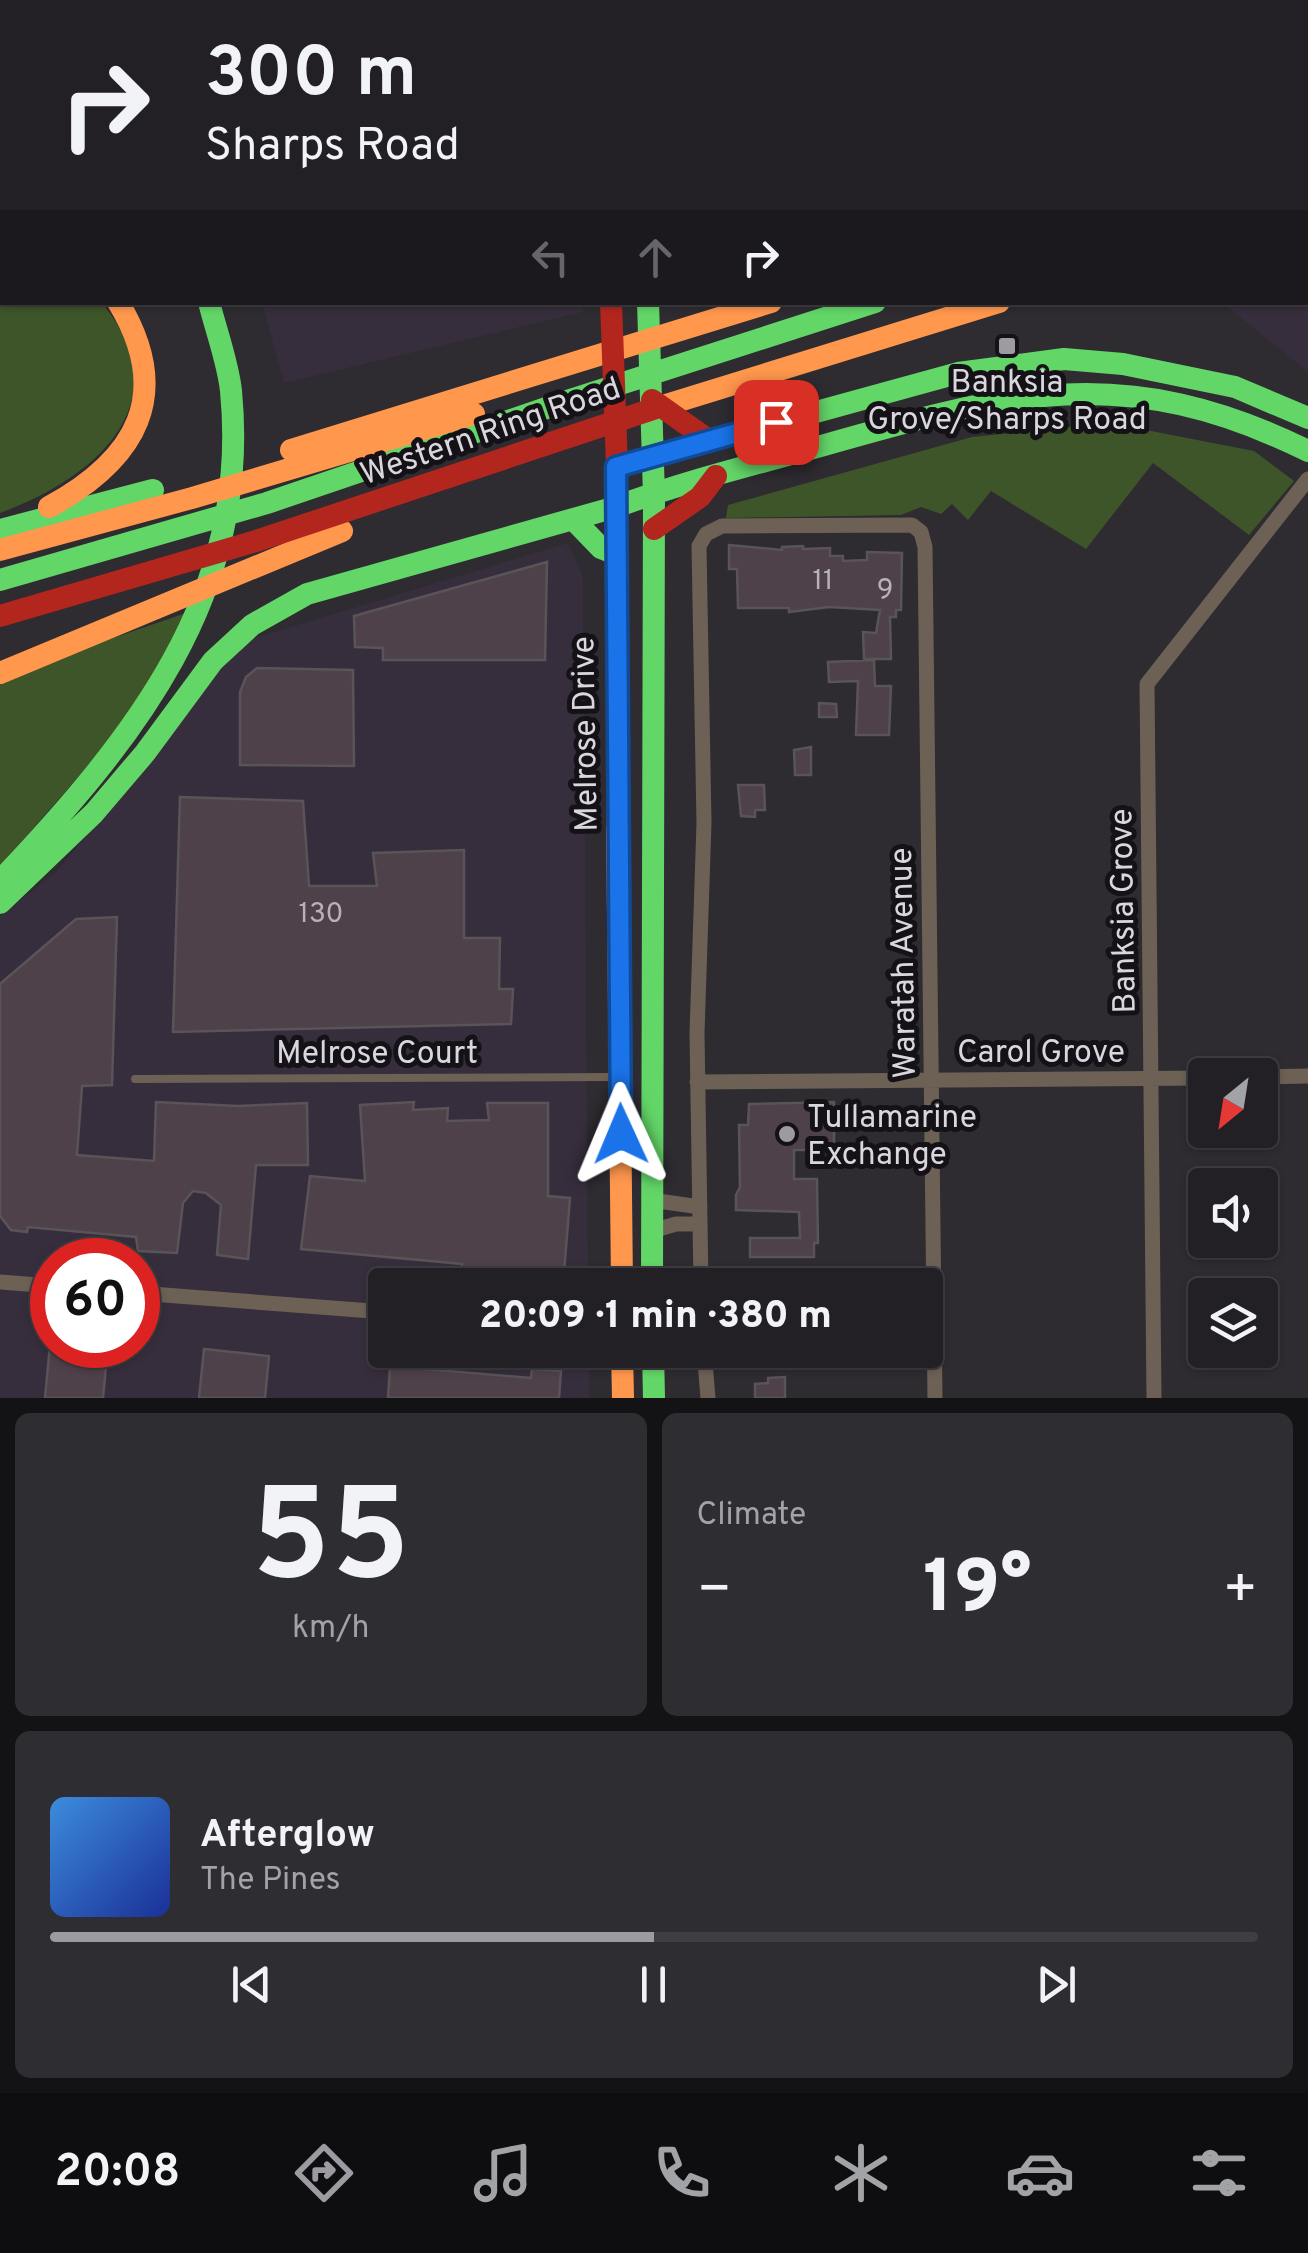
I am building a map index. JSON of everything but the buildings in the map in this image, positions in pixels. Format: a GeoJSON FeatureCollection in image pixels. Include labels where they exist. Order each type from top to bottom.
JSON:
{"type":"FeatureCollection","features":[{"type":"Feature","properties":{"kind":"main road"},"geometry":{"type":"LineString","coordinates":[[0,527],[83,488],[116,460],[134,428],[145,388],[144,360],[138,335],[120,305]]}},
{"type":"Feature","properties":{"kind":"main road"},"geometry":{"type":"LineString","coordinates":[[0,880],[62,818],[136,724],[175,663],[214,578],[232,500],[232,421],[218,328],[210,305]]}},
{"type":"Feature","properties":{"kind":"main road","name":"Melrose Drive"},"geometry":{"type":"LineString","coordinates":[[611,305],[616,467],[622,1268]]}},
{"type":"Feature","properties":{"kind":"main road","name":"Melrose Drive"},"geometry":{"type":"LineString","coordinates":[[648,305],[654,496],[652,1268]]}},
{"type":"Feature","properties":{"kind":"main road"},"geometry":{"type":"LineString","coordinates":[[705,341],[766,305]]}},
{"type":"Feature","properties":{"kind":"main road"},"geometry":{"type":"LineString","coordinates":[[0,550],[193,488],[558,386],[823,305]]}},
{"type":"Feature","properties":{"kind":"main road","name":"Western Ring Road"},"geometry":{"type":"LineString","coordinates":[[0,580],[267,504],[558,386],[705,341],[862,305]]}},
{"type":"Feature","properties":{"kind":"main road","name":"Western Ring Road"},"geometry":{"type":"LineString","coordinates":[[0,616],[256,542],[560,439],[989,305]]}},
{"type":"Feature","properties":{"kind":"main road"},"geometry":{"type":"LineString","coordinates":[[616,467],[958,373],[1064,359],[1160,370],[1234,387],[1292,408],[1308,418]]}},
{"type":"Feature","properties":{"kind":"main road"},"geometry":{"type":"LineString","coordinates":[[1081,392],[1085,361]]}},
{"type":"Feature","properties":{"kind":"main road"},"geometry":{"type":"LineString","coordinates":[[0,903],[61,849],[95,812],[145,752],[213,657],[256,622],[306,594],[966,406],[1016,396],[1081,392],[1186,407],[1271,434],[1308,452]]}},
{"type":"Feature","properties":{"kind":"main road"},"geometry":{"type":"LineString","coordinates":[[652,400],[669,406],[682,423],[710,441]]}},
{"type":"Feature","properties":{"kind":"main road"},"geometry":{"type":"LineString","coordinates":[[654,529],[700,497],[716,476]]}},
{"type":"Feature","properties":{"kind":"main road"},"geometry":{"type":"LineString","coordinates":[[0,673],[345,530],[442,482]]}},
{"type":"Feature","properties":{"kind":"main road"},"geometry":{"type":"LineString","coordinates":[[0,527],[193,488]]}},
{"type":"Feature","properties":{"kind":"main road"},"geometry":{"type":"LineString","coordinates":[[573,519],[601,548],[616,554]]}},
{"type":"Feature","properties":{"kind":"main road"},"geometry":{"type":"LineString","coordinates":[[619,939],[651,939]]}},
{"type":"Feature","properties":{"kind":"main road"},"geometry":{"type":"LineString","coordinates":[[622,1368],[623,1398]]}},
{"type":"Feature","properties":{"kind":"main road"},"geometry":{"type":"LineString","coordinates":[[653,1368],[654,1398]]}},
{"type":"Feature","properties":{"kind":"street","name":"Banksia Grove"},"geometry":{"type":"LineString","coordinates":[[1154,1398],[1147,684],[1308,478]]}},
{"type":"Feature","properties":{"kind":"street","name":"Waratah Avenue"},"geometry":{"type":"LineString","coordinates":[[698,1082],[704,823],[702,630],[697,560],[703,538],[722,526],[899,524],[917,529],[925,547],[934,1398]]}},
{"type":"Feature","properties":{"kind":"street"},"geometry":{"type":"LineString","coordinates":[[1278,1077],[1308,1076]]}},
{"type":"Feature","properties":{"kind":"street","name":"Carol Grove"},"geometry":{"type":"LineString","coordinates":[[698,1082],[1188,1078]]}},
{"type":"Feature","properties":{"kind":"street"},"geometry":{"type":"LineString","coordinates":[[698,1082],[701,1268]]}},
{"type":"Feature","properties":{"kind":"street"},"geometry":{"type":"LineString","coordinates":[[651,1200],[700,1216]]}},
{"type":"Feature","properties":{"kind":"street"},"geometry":{"type":"LineString","coordinates":[[652,1231],[700,1216]]}},
{"type":"Feature","properties":{"kind":"street"},"geometry":{"type":"LineString","coordinates":[[0,1282],[30,1284]]}},
{"type":"Feature","properties":{"kind":"street"},"geometry":{"type":"LineString","coordinates":[[160,1294],[368,1311]]}},
{"type":"Feature","properties":{"kind":"street"},"geometry":{"type":"LineString","coordinates":[[706,1368],[708,1398]]}},
{"type":"Feature","properties":{"kind":"lane","name":"Melrose Court"},"geometry":{"type":"LineString","coordinates":[[135,1079],[620,1077]]}},
{"type":"Feature","properties":{"kind":"shaded area"},"geometry":{"type":"Polygon","coordinates":[[[263,305],[583,305],[583,312],[284,383],[263,305]]]}},
{"type":"Feature","properties":{"kind":"shaded area"},"geometry":{"type":"Polygon","coordinates":[[[1225,305],[1308,305],[1308,372],[1225,305]]]}},
{"type":"Feature","properties":{"kind":"shaded area"},"geometry":{"type":"Polygon","coordinates":[[[568,543],[583,576],[588,1268],[368,1268],[368,1368],[589,1368],[589,1398],[0,1398],[0,916],[56,872],[156,753],[238,643],[568,543]]]}},
{"type":"Feature","properties":{"kind":"green space"},"geometry":{"type":"Polygon","coordinates":[[[0,305],[103,305],[125,339],[134,373],[131,404],[117,433],[95,458],[67,480],[0,513],[0,305]]]}},
{"type":"Feature","properties":{"kind":"green space"},"geometry":{"type":"Polygon","coordinates":[[[1110,423],[1254,451],[1294,481],[1249,535],[1153,463],[1086,549],[991,491],[968,520],[952,504],[941,514],[921,507],[901,515],[726,518],[728,505],[972,437],[1110,423]]]}},
{"type":"Feature","properties":{"kind":"green space"},"geometry":{"type":"Polygon","coordinates":[[[186,613],[116,734],[0,866],[0,683],[40,663],[186,613]]]}},
{"type":"Feature","properties":{"kind":"traffic: fast"},"geometry":{"type":"LineString","coordinates":[[1,880],[50,827],[137,718],[173,660],[202,599],[222,534],[232,465],[231,391],[210,305]]}},
{"type":"Feature","properties":{"kind":"traffic: fast"},"geometry":{"type":"LineString","coordinates":[[648,305],[654,496],[652,1268]]}},
{"type":"Feature","properties":{"kind":"traffic: fast"},"geometry":{"type":"LineString","coordinates":[[0,580],[267,503],[866,305]]}},
{"type":"Feature","properties":{"kind":"traffic: fast"},"geometry":{"type":"LineString","coordinates":[[641,460],[958,373],[1064,359],[1123,364],[1235,387],[1308,418]]}},
{"type":"Feature","properties":{"kind":"traffic: fast"},"geometry":{"type":"LineString","coordinates":[[616,507],[888,427],[1008,400],[1065,394],[1122,395],[1180,404],[1242,422],[1308,451]]}},
{"type":"Feature","properties":{"kind":"traffic: fast"},"geometry":{"type":"LineString","coordinates":[[0,530],[153,490]]}},
{"type":"Feature","properties":{"kind":"traffic: fast"},"geometry":{"type":"LineString","coordinates":[[0,903],[94,813],[145,753],[213,661],[252,625],[307,594],[616,507]]}},
{"type":"Feature","properties":{"kind":"traffic: fast"},"geometry":{"type":"LineString","coordinates":[[573,519],[601,548],[616,554]]}},
{"type":"Feature","properties":{"kind":"traffic: fast"},"geometry":{"type":"LineString","coordinates":[[653,1368],[654,1398]]}},
{"type":"Feature","properties":{"kind":"traffic: slow"},"geometry":{"type":"LineString","coordinates":[[49,507],[105,468],[137,421],[144,395],[143,366],[135,335],[120,305]]}},
{"type":"Feature","properties":{"kind":"traffic: slow"},"geometry":{"type":"LineString","coordinates":[[291,450],[761,305]]}},
{"type":"Feature","properties":{"kind":"traffic: slow"},"geometry":{"type":"LineString","coordinates":[[653,409],[989,305]]}},
{"type":"Feature","properties":{"kind":"traffic: slow"},"geometry":{"type":"LineString","coordinates":[[0,550],[474,414]]}},
{"type":"Feature","properties":{"kind":"traffic: slow"},"geometry":{"type":"LineString","coordinates":[[0,673],[342,531]]}},
{"type":"Feature","properties":{"kind":"traffic: slow"},"geometry":{"type":"LineString","coordinates":[[617,823],[622,1268]]}},
{"type":"Feature","properties":{"kind":"traffic: slow"},"geometry":{"type":"LineString","coordinates":[[622,1368],[623,1398]]}},
{"type":"Feature","properties":{"kind":"traffic: jam"},"geometry":{"type":"LineString","coordinates":[[611,305],[617,467],[617,823]]}},
{"type":"Feature","properties":{"kind":"traffic: jam"},"geometry":{"type":"LineString","coordinates":[[652,400],[710,441]]}},
{"type":"Feature","properties":{"kind":"traffic: jam"},"geometry":{"type":"LineString","coordinates":[[0,616],[256,541],[653,409]]}},
{"type":"Feature","properties":{"kind":"traffic: jam"},"geometry":{"type":"LineString","coordinates":[[654,529],[700,497],[716,476]]}},
{"type":"Feature","properties":{"kind":"place","name":"Banksia Grove/Sharps Road"},"geometry":{"type":"Point","coordinates":[1007,346]}},
{"type":"Feature","properties":{"kind":"place","name":"Tullamarine Exchange"},"geometry":{"type":"Point","coordinates":[787,1134]}},
{"type":"Feature","properties":{"kind":"route"},"geometry":{"type":"LineString","coordinates":[[621,1134],[616,467],[776,422]]}}]}
